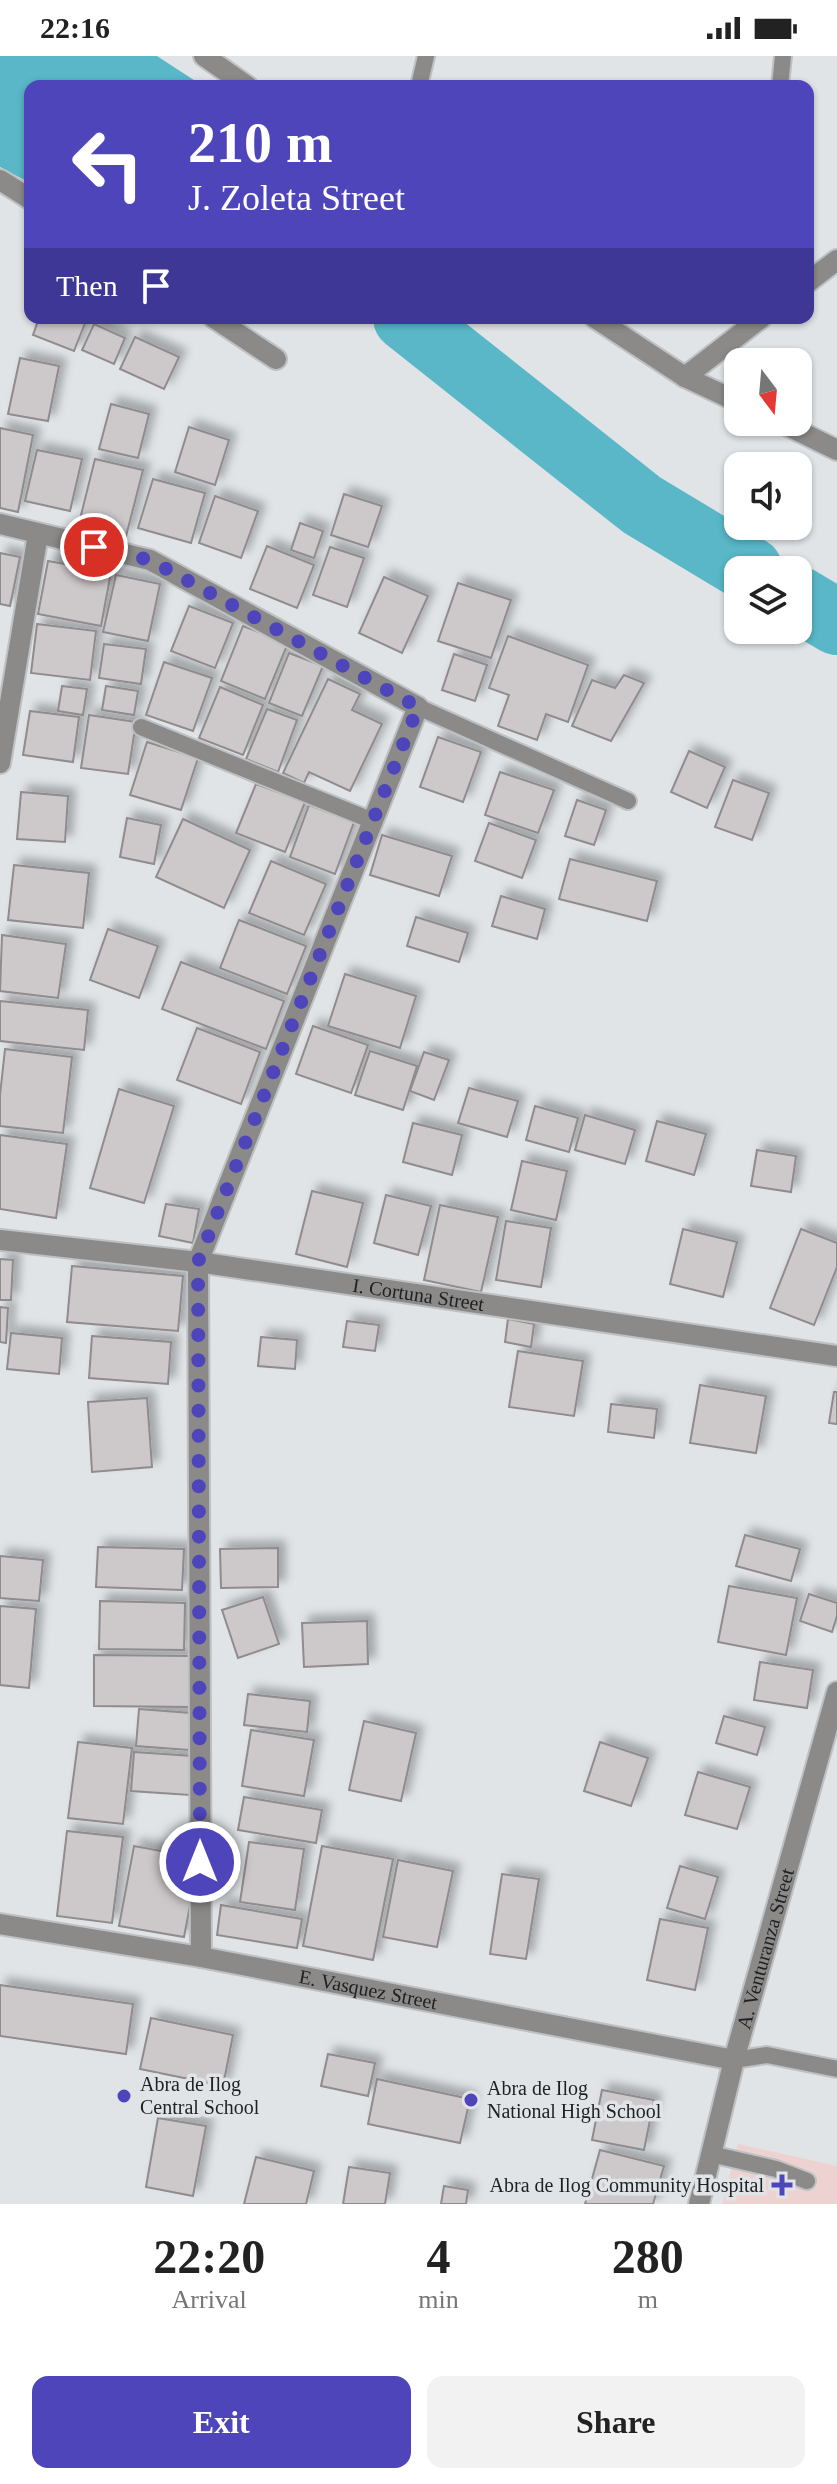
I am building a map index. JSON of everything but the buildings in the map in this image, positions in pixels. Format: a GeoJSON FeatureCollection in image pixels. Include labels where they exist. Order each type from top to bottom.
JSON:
{"type":"FeatureCollection","features":[{"type":"Feature","properties":{"kind":"street"},"geometry":{"type":"LineString","coordinates":[[204,56],[238,80]]}},
{"type":"Feature","properties":{"kind":"street"},"geometry":{"type":"LineString","coordinates":[[0,180],[24,195]]}},
{"type":"Feature","properties":{"kind":"street"},"geometry":{"type":"LineString","coordinates":[[814,277],[837,260]]}},
{"type":"Feature","properties":{"kind":"street"},"geometry":{"type":"LineString","coordinates":[[223,324],[276,359]]}},
{"type":"Feature","properties":{"kind":"street"},"geometry":{"type":"LineString","coordinates":[[604,324],[685,377],[724,395]]}},
{"type":"Feature","properties":{"kind":"street"},"geometry":{"type":"LineString","coordinates":[[685,377],[752,324]]}},
{"type":"Feature","properties":{"kind":"street"},"geometry":{"type":"LineString","coordinates":[[808,436],[837,450]]}},
{"type":"Feature","properties":{"kind":"street"},"geometry":{"type":"LineString","coordinates":[[0,524],[150,560],[418,707],[198,1262],[201,1957]]}},
{"type":"Feature","properties":{"kind":"street"},"geometry":{"type":"LineString","coordinates":[[0,763],[38,534]]}},
{"type":"Feature","properties":{"kind":"street","name":"I. Cortuna Street"},"geometry":{"type":"LineString","coordinates":[[0,1240],[198,1262],[837,1356]]}},
{"type":"Feature","properties":{"kind":"street","name":"A. Venturanza Street"},"geometry":{"type":"LineString","coordinates":[[699,2204],[734,2060],[837,1692]]}},
{"type":"Feature","properties":{"kind":"street","name":"E. Vasquez Street"},"geometry":{"type":"LineString","coordinates":[[0,1924],[201,1957],[734,2060]]}},
{"type":"Feature","properties":{"kind":"lane"},"geometry":{"type":"LineString","coordinates":[[420,80],[426,56]]}},
{"type":"Feature","properties":{"kind":"lane"},"geometry":{"type":"LineString","coordinates":[[781,80],[783,56]]}},
{"type":"Feature","properties":{"kind":"lane"},"geometry":{"type":"LineString","coordinates":[[418,707],[628,801]]}},
{"type":"Feature","properties":{"kind":"lane"},"geometry":{"type":"LineString","coordinates":[[141,727],[373,821]]}},
{"type":"Feature","properties":{"kind":"lane"},"geometry":{"type":"LineString","coordinates":[[734,2060],[767,2055],[837,2069]]}},
{"type":"Feature","properties":{"kind":"lane"},"geometry":{"type":"LineString","coordinates":[[711,2154],[776,2169],[807,2181]]}},
{"type":"Feature","properties":{"kind":"shaded area","name":"Abra de Ilog Community Hospital"},"geometry":{"type":"Polygon","coordinates":[[[738,2144],[837,2166],[837,2204],[722,2204],[738,2144]]]}},
{"type":"Feature","properties":{"kind":"water"},"geometry":{"type":"Polygon","coordinates":[[[0,56],[157,56],[194,80],[24,80],[24,180],[0,167],[0,56]]]}},
{"type":"Feature","properties":{"kind":"waterway"},"geometry":{"type":"LineString","coordinates":[[414,324],[642,505],[727,556]]}},
{"type":"Feature","properties":{"kind":"waterway"},"geometry":{"type":"LineString","coordinates":[[812,607],[837,622]]}},
{"type":"Feature","properties":{"kind":"place","name":"Abra de Ilog Central School"},"geometry":{"type":"Point","coordinates":[124,2096]}},
{"type":"Feature","properties":{"kind":"place","name":"Abra de Ilog National High School"},"geometry":{"type":"Point","coordinates":[471,2100]}},
{"type":"Feature","properties":{"kind":"place","name":"Abra de Ilog Community Hospital"},"geometry":{"type":"Point","coordinates":[782,2185]}},
{"type":"Feature","properties":{"kind":"route"},"geometry":{"type":"LineString","coordinates":[[94,547],[150,560],[418,707],[198,1262],[200,1862]]}}]}
